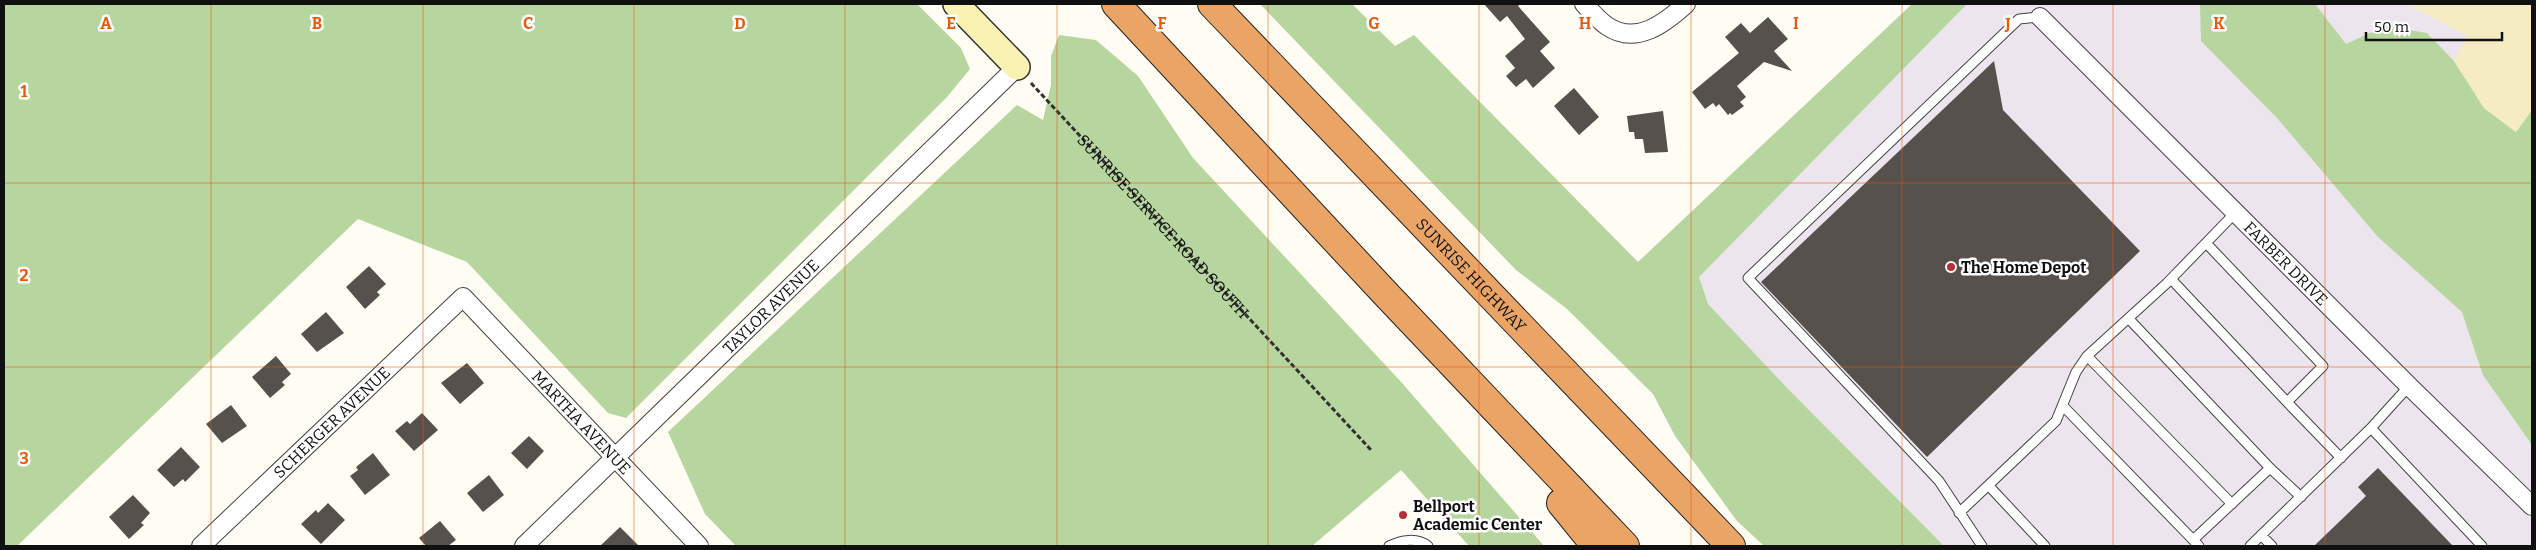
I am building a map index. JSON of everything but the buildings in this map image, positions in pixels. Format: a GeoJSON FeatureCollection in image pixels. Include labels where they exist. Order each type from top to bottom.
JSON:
{"type":"FeatureCollection","features":[{"type":"Feature","properties":{"kind":"highway"},"geometry":{"type":"LineString","coordinates":[[1116,4],[1383,291],[1625,546]]}},
{"type":"Feature","properties":{"kind":"highway","name":"SUNRISE HIGHWAY"},"geometry":{"type":"LineString","coordinates":[[1212,4],[1731,546]]}},
{"type":"Feature","properties":{"kind":"highway"},"geometry":{"type":"LineString","coordinates":[[1383,291],[1596,546]]}},
{"type":"Feature","properties":{"kind":"street"},"geometry":{"type":"LineString","coordinates":[[956,4],[1017,67]]}},
{"type":"Feature","properties":{"kind":"street"},"geometry":{"type":"LineString","coordinates":[[1584,4],[1607,26],[1619,32],[1631,34],[1653,30],[1686,4]]}},
{"type":"Feature","properties":{"kind":"street","name":"FARBER DRIVE"},"geometry":{"type":"LineString","coordinates":[[2040,17],[2409,386],[2532,506]]}},
{"type":"Feature","properties":{"kind":"street","name":"TAYLOR AVENUE"},"geometry":{"type":"LineString","coordinates":[[524,546],[1017,67]]}},
{"type":"Feature","properties":{"kind":"street","name":"MARTHA AVENUE"},"geometry":{"type":"LineString","coordinates":[[463,298],[699,546]]}},
{"type":"Feature","properties":{"kind":"street","name":"SCHERGER AVENUE"},"geometry":{"type":"LineString","coordinates":[[201,546],[463,298]]}},
{"type":"Feature","properties":{"kind":"lane"},"geometry":{"type":"LineString","coordinates":[[1982,546],[1939,481],[1748,278],[2019,19],[2040,17]]}},
{"type":"Feature","properties":{"kind":"lane"},"geometry":{"type":"LineString","coordinates":[[1959,513],[2056,421],[2064,407],[2076,372],[2088,356],[2171,279],[2236,212]]}},
{"type":"Feature","properties":{"kind":"lane"},"geometry":{"type":"LineString","coordinates":[[2206,243],[2323,366],[2287,402]]}},
{"type":"Feature","properties":{"kind":"lane"},"geometry":{"type":"LineString","coordinates":[[2171,279],[2341,458]]}},
{"type":"Feature","properties":{"kind":"lane"},"geometry":{"type":"LineString","coordinates":[[2129,318],[2270,468],[2301,497]]}},
{"type":"Feature","properties":{"kind":"lane"},"geometry":{"type":"LineString","coordinates":[[2088,356],[2232,504]]}},
{"type":"Feature","properties":{"kind":"lane"},"geometry":{"type":"LineString","coordinates":[[2250,546],[2341,458],[2409,386]]}},
{"type":"Feature","properties":{"kind":"lane"},"geometry":{"type":"LineString","coordinates":[[2064,407],[2196,543],[2232,504],[2270,468]]}},
{"type":"Feature","properties":{"kind":"lane"},"geometry":{"type":"LineString","coordinates":[[2370,428],[2482,546]]}},
{"type":"Feature","properties":{"kind":"lane"},"geometry":{"type":"LineString","coordinates":[[1988,486],[2045,546]]}},
{"type":"Feature","properties":{"kind":"lane"},"geometry":{"type":"LineString","coordinates":[[2261,535],[2272,546]]}},
{"type":"Feature","properties":{"kind":"lane"},"geometry":{"type":"LineString","coordinates":[[1389,546],[1401,540],[1424,543],[1428,546]]}},
{"type":"Feature","properties":{"kind":"path","name":"SUNRISE SERVICE ROAD SOUTH"},"geometry":{"type":"LineString","coordinates":[[1017,67],[1184,251],[1371,450]]}},
{"type":"Feature","properties":{"kind":"shaded area"},"geometry":{"type":"Polygon","coordinates":[[[1952,4],[2532,4],[2532,546],[1917,546],[1673,286],[1952,4]]]}},
{"type":"Feature","properties":{"kind":"green space"},"geometry":{"type":"Polygon","coordinates":[[[4,4],[917,4],[961,48],[970,69],[947,97],[626,418],[608,413],[467,262],[358,219],[17,546],[4,546],[4,4]]]}},
{"type":"Feature","properties":{"kind":"green space"},"geometry":{"type":"Polygon","coordinates":[[[1260,4],[1352,4],[1395,46],[1414,35],[1638,262],[1912,4],[1967,4],[1699,277],[1708,304],[1789,390],[1944,546],[1764,546],[1737,521],[1675,436],[1653,394],[1567,309],[1516,270],[1260,4]]]}},
{"type":"Feature","properties":{"kind":"green space"},"geometry":{"type":"Polygon","coordinates":[[[2200,4],[2315,4],[2346,44],[2385,26],[2427,33],[2454,61],[2484,108],[2516,132],[2532,110],[2532,445],[2483,375],[2462,312],[2378,237],[2277,118],[2201,41],[2200,4]]]}},
{"type":"Feature","properties":{"kind":"green space"},"geometry":{"type":"Polygon","coordinates":[[[1059,35],[1096,40],[1138,76],[1193,158],[1402,383],[1544,546],[1469,546],[1401,470],[1312,546],[736,546],[705,514],[668,432],[1017,105],[1043,120],[1051,85],[1051,56],[1059,35]]]}},
{"type":"Feature","properties":{"kind":"sand"},"geometry":{"type":"Polygon","coordinates":[[[2400,4],[2532,4],[2532,110],[2516,132],[2484,108],[2454,61],[2467,36],[2411,6],[2400,4]]]}},
{"type":"Feature","properties":{"kind":"place","name":"The Home Depot"},"geometry":{"type":"Point","coordinates":[1951,267]}},
{"type":"Feature","properties":{"kind":"place","name":"Bellport Academic Center"},"geometry":{"type":"Point","coordinates":[1403,515]}}]}
